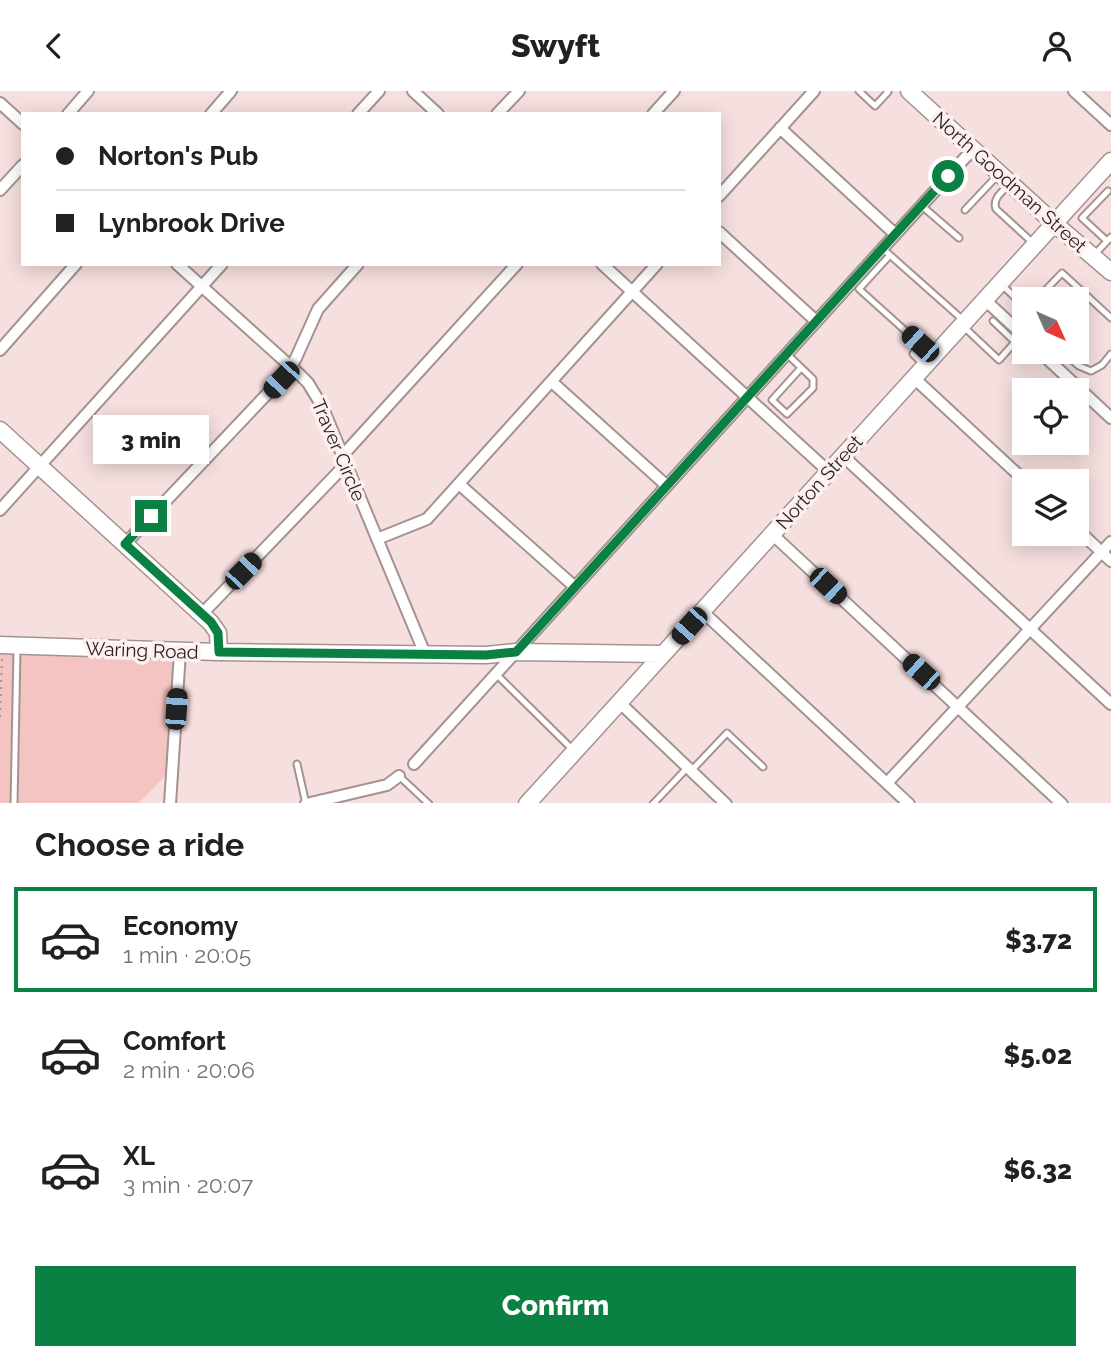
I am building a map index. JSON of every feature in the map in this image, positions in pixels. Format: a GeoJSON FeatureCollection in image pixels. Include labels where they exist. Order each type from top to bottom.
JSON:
{"type":"FeatureCollection","features":[{"type":"Feature","properties":{"kind":"main road","name":"North Goodman Street"},"geometry":{"type":"LineString","coordinates":[[909,91],[1111,272]]}},
{"type":"Feature","properties":{"kind":"main road","name":"Norton Street"},"geometry":{"type":"LineString","coordinates":[[527,803],[1111,162]]}},
{"type":"Feature","properties":{"kind":"main road"},"geometry":{"type":"LineString","coordinates":[[0,431],[211,622],[218,633],[219,652]]}},
{"type":"Feature","properties":{"kind":"main road","name":"Waring Road"},"geometry":{"type":"LineString","coordinates":[[1,650],[18,646],[180,652],[662,654]]}},
{"type":"Feature","properties":{"kind":"street"},"geometry":{"type":"LineString","coordinates":[[70,112],[88,91]]}},
{"type":"Feature","properties":{"kind":"street"},"geometry":{"type":"LineString","coordinates":[[213,112],[231,91]]}},
{"type":"Feature","properties":{"kind":"street"},"geometry":{"type":"LineString","coordinates":[[360,112],[379,91]]}},
{"type":"Feature","properties":{"kind":"street"},"geometry":{"type":"LineString","coordinates":[[413,91],[436,112]]}},
{"type":"Feature","properties":{"kind":"street"},"geometry":{"type":"LineString","coordinates":[[499,112],[519,91]]}},
{"type":"Feature","properties":{"kind":"street"},"geometry":{"type":"LineString","coordinates":[[655,112],[674,91]]}},
{"type":"Feature","properties":{"kind":"street"},"geometry":{"type":"LineString","coordinates":[[721,194],[814,91]]}},
{"type":"Feature","properties":{"kind":"street"},"geometry":{"type":"LineString","coordinates":[[1074,91],[1111,125]]}},
{"type":"Feature","properties":{"kind":"street"},"geometry":{"type":"LineString","coordinates":[[0,103],[21,122]]}},
{"type":"Feature","properties":{"kind":"street"},"geometry":{"type":"LineString","coordinates":[[780,128],[895,234]]}},
{"type":"Feature","properties":{"kind":"street"},"geometry":{"type":"LineString","coordinates":[[414,764],[816,321],[886,252],[895,234],[973,149]]}},
{"type":"Feature","properties":{"kind":"street"},"geometry":{"type":"LineString","coordinates":[[0,190],[21,167]]}},
{"type":"Feature","properties":{"kind":"street"},"geometry":{"type":"LineString","coordinates":[[721,234],[816,321]]}},
{"type":"Feature","properties":{"kind":"street"},"geometry":{"type":"LineString","coordinates":[[0,350],[74,266]]}},
{"type":"Feature","properties":{"kind":"street","name":"Traver Circle"},"geometry":{"type":"LineString","coordinates":[[179,266],[291,366],[316,394],[425,654]]}},
{"type":"Feature","properties":{"kind":"street"},"geometry":{"type":"LineString","coordinates":[[0,510],[220,266]]}},
{"type":"Feature","properties":{"kind":"street"},"geometry":{"type":"LineString","coordinates":[[125,544],[281,380],[291,366],[318,309],[356,266]]}},
{"type":"Feature","properties":{"kind":"street"},"geometry":{"type":"LineString","coordinates":[[202,614],[515,266]]}},
{"type":"Feature","properties":{"kind":"street"},"geometry":{"type":"LineString","coordinates":[[604,266],[829,472]]}},
{"type":"Feature","properties":{"kind":"street"},"geometry":{"type":"LineString","coordinates":[[377,539],[427,519],[655,266]]}},
{"type":"Feature","properties":{"kind":"street"},"geometry":{"type":"LineString","coordinates":[[985,300],[1012,328]]}},
{"type":"Feature","properties":{"kind":"street"},"geometry":{"type":"LineString","coordinates":[[1053,364],[1111,418]]}},
{"type":"Feature","properties":{"kind":"street"},"geometry":{"type":"LineString","coordinates":[[920,372],[1014,469]]}},
{"type":"Feature","properties":{"kind":"street"},"geometry":{"type":"LineString","coordinates":[[552,382],[667,486]]}},
{"type":"Feature","properties":{"kind":"street"},"geometry":{"type":"LineString","coordinates":[[843,456],[1111,704]]}},
{"type":"Feature","properties":{"kind":"street"},"geometry":{"type":"LineString","coordinates":[[459,484],[575,587]]}},
{"type":"Feature","properties":{"kind":"street"},"geometry":{"type":"LineString","coordinates":[[772,534],[1062,803]]}},
{"type":"Feature","properties":{"kind":"street"},"geometry":{"type":"LineString","coordinates":[[1089,540],[1111,561]]}},
{"type":"Feature","properties":{"kind":"street"},"geometry":{"type":"LineString","coordinates":[[887,783],[1111,542]]}},
{"type":"Feature","properties":{"kind":"street"},"geometry":{"type":"LineString","coordinates":[[702,611],[909,803]]}},
{"type":"Feature","properties":{"kind":"street"},"geometry":{"type":"LineString","coordinates":[[170,803],[180,652]]}},
{"type":"Feature","properties":{"kind":"street"},"geometry":{"type":"LineString","coordinates":[[619,702],[726,803]]}},
{"type":"Feature","properties":{"kind":"street"},"geometry":{"type":"LineString","coordinates":[[306,803],[387,785],[399,776]]}},
{"type":"Feature","properties":{"kind":"lane"},"geometry":{"type":"LineString","coordinates":[[859,91],[869,96],[875,106],[887,91]]}},
{"type":"Feature","properties":{"kind":"lane"},"geometry":{"type":"LineString","coordinates":[[965,210],[1005,178]]}},
{"type":"Feature","properties":{"kind":"lane"},"geometry":{"type":"LineString","coordinates":[[1005,178],[994,204],[1035,245]]}},
{"type":"Feature","properties":{"kind":"lane"},"geometry":{"type":"LineString","coordinates":[[1093,256],[1109,239],[1082,218],[1110,192],[1095,179]]}},
{"type":"Feature","properties":{"kind":"lane"},"geometry":{"type":"LineString","coordinates":[[1078,197],[1091,209]]}},
{"type":"Feature","properties":{"kind":"lane"},"geometry":{"type":"LineString","coordinates":[[921,205],[959,238]]}},
{"type":"Feature","properties":{"kind":"lane"},"geometry":{"type":"LineString","coordinates":[[920,372],[913,354],[920,344],[859,289],[886,252],[964,323],[999,360],[1012,347]]}},
{"type":"Feature","properties":{"kind":"lane"},"geometry":{"type":"LineString","coordinates":[[1049,287],[1062,273],[1078,287]]}},
{"type":"Feature","properties":{"kind":"lane"},"geometry":{"type":"LineString","coordinates":[[1000,283],[1012,294]]}},
{"type":"Feature","properties":{"kind":"lane"},"geometry":{"type":"LineString","coordinates":[[1089,297],[1111,317]]}},
{"type":"Feature","properties":{"kind":"lane"},"geometry":{"type":"LineString","coordinates":[[993,321],[1012,333]]}},
{"type":"Feature","properties":{"kind":"lane"},"geometry":{"type":"LineString","coordinates":[[787,354],[813,379],[813,388],[788,414],[772,400],[801,368]]}},
{"type":"Feature","properties":{"kind":"lane"},"geometry":{"type":"LineString","coordinates":[[1077,364],[1091,371],[1102,365],[1111,354]]}},
{"type":"Feature","properties":{"kind":"lane"},"geometry":{"type":"LineString","coordinates":[[14,803],[18,646]]}},
{"type":"Feature","properties":{"kind":"lane"},"geometry":{"type":"LineString","coordinates":[[496,674],[574,752]]}},
{"type":"Feature","properties":{"kind":"lane"},"geometry":{"type":"LineString","coordinates":[[653,803],[727,733],[763,767]]}},
{"type":"Feature","properties":{"kind":"lane"},"geometry":{"type":"LineString","coordinates":[[297,764],[306,803]]}},
{"type":"Feature","properties":{"kind":"lane"},"geometry":{"type":"LineString","coordinates":[[399,776],[429,803]]}},
{"type":"Feature","properties":{"kind":"path"},"geometry":{"type":"LineString","coordinates":[[0,717],[1,650]]}},
{"type":"Feature","properties":{"kind":"shaded area"},"geometry":{"type":"Polygon","coordinates":[[[0,654],[172,660],[174,665],[166,775],[139,803],[0,803],[0,654]]]}},
{"type":"Feature","properties":{"kind":"route"},"geometry":{"type":"LineString","coordinates":[[151,516],[125,544],[211,622],[218,633],[219,652],[486,655],[516,652],[948,176]]}}]}
